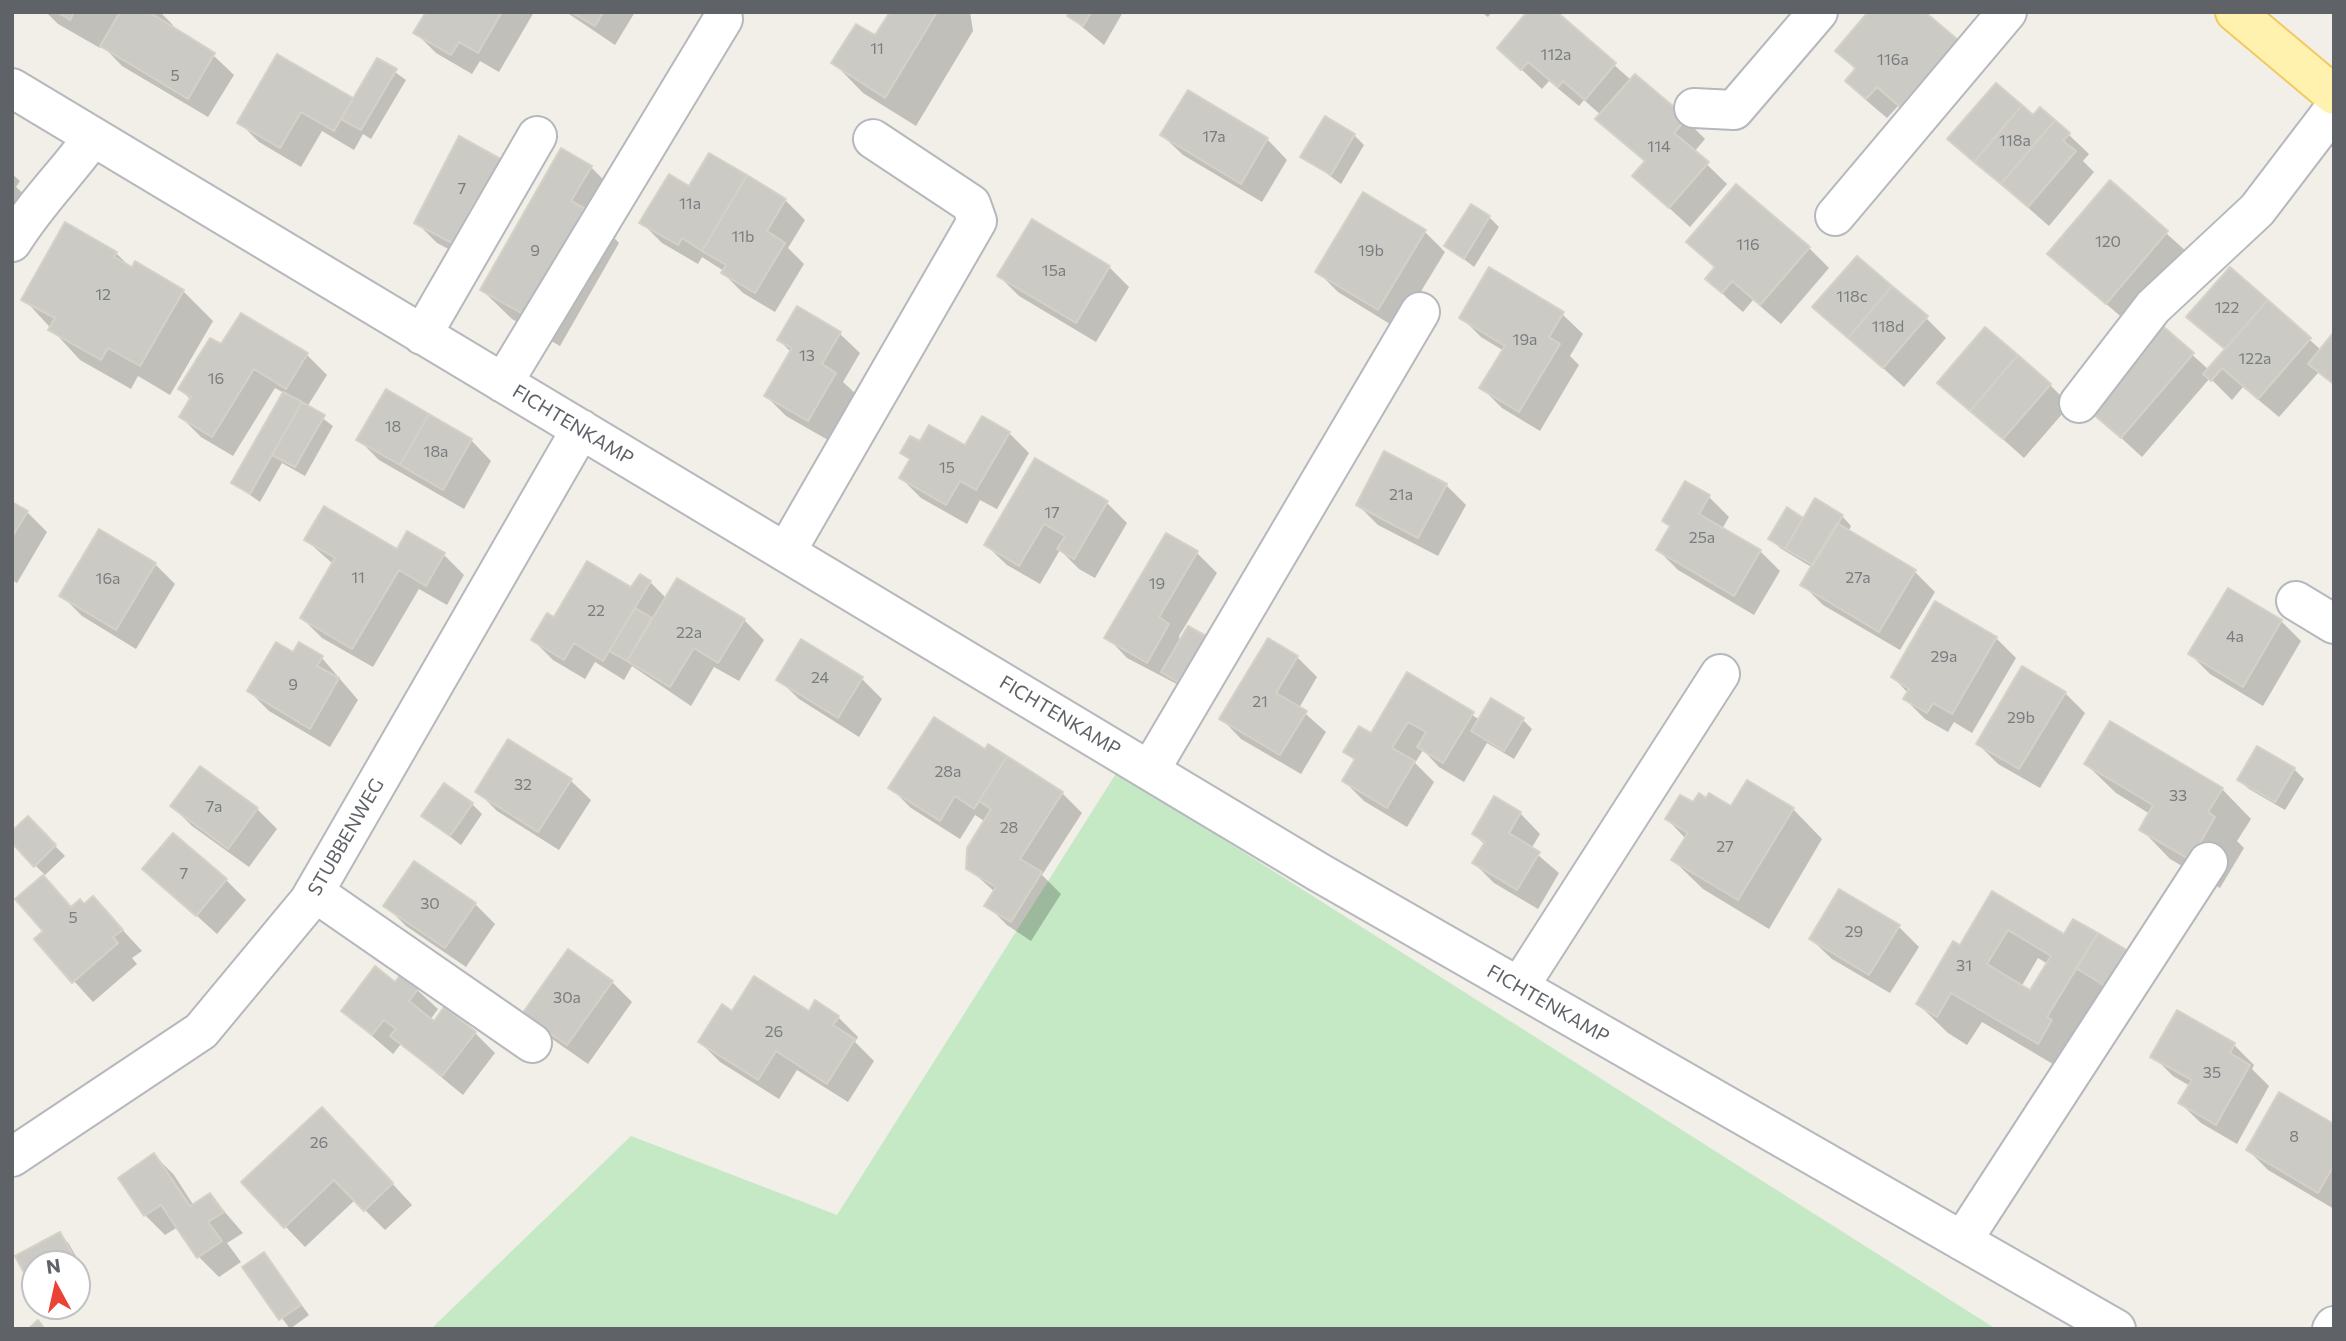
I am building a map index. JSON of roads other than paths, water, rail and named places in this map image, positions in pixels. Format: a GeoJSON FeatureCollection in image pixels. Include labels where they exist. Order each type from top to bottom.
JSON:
{"type":"FeatureCollection","features":[{"type":"Feature","properties":{"kind":"main road"},"geometry":{"type":"LineString","coordinates":[[2235,12],[2334,95]]}},
{"type":"Feature","properties":{"kind":"street"},"geometry":{"type":"LineString","coordinates":[[1694,108],[1734,110],[1818,12]]}},
{"type":"Feature","properties":{"kind":"street"},"geometry":{"type":"LineString","coordinates":[[1835,216],[2007,12]]}},
{"type":"Feature","properties":{"kind":"street"},"geometry":{"type":"LineString","coordinates":[[503,383],[723,19]]}},
{"type":"Feature","properties":{"kind":"street","name":"FICHTENKAMP"},"geometry":{"type":"LineString","coordinates":[[12,88],[1320,873],[2116,1329]]}},
{"type":"Feature","properties":{"kind":"street"},"geometry":{"type":"LineString","coordinates":[[2079,403],[2153,307],[2257,210],[2334,109]]}},
{"type":"Feature","properties":{"kind":"street"},"geometry":{"type":"LineString","coordinates":[[422,335],[537,136]]}},
{"type":"Feature","properties":{"kind":"street"},"geometry":{"type":"LineString","coordinates":[[12,242],[30,212],[71,168],[93,137]]}},
{"type":"Feature","properties":{"kind":"street"},"geometry":{"type":"LineString","coordinates":[[786,552],[977,221],[971,204],[873,139]]}},
{"type":"Feature","properties":{"kind":"street"},"geometry":{"type":"LineString","coordinates":[[1150,770],[1420,312]]}},
{"type":"Feature","properties":{"kind":"street","name":"STUBBENWEG"},"geometry":{"type":"LineString","coordinates":[[12,1157],[201,1031],[314,892],[581,429]]}},
{"type":"Feature","properties":{"kind":"street"},"geometry":{"type":"LineString","coordinates":[[2297,601],[2334,624]]}},
{"type":"Feature","properties":{"kind":"street"},"geometry":{"type":"LineString","coordinates":[[1519,987],[1720,674]]}},
{"type":"Feature","properties":{"kind":"street"},"geometry":{"type":"LineString","coordinates":[[1962,1241],[2208,862]]}},
{"type":"Feature","properties":{"kind":"street"},"geometry":{"type":"LineString","coordinates":[[314,892],[532,1043]]}}]}
